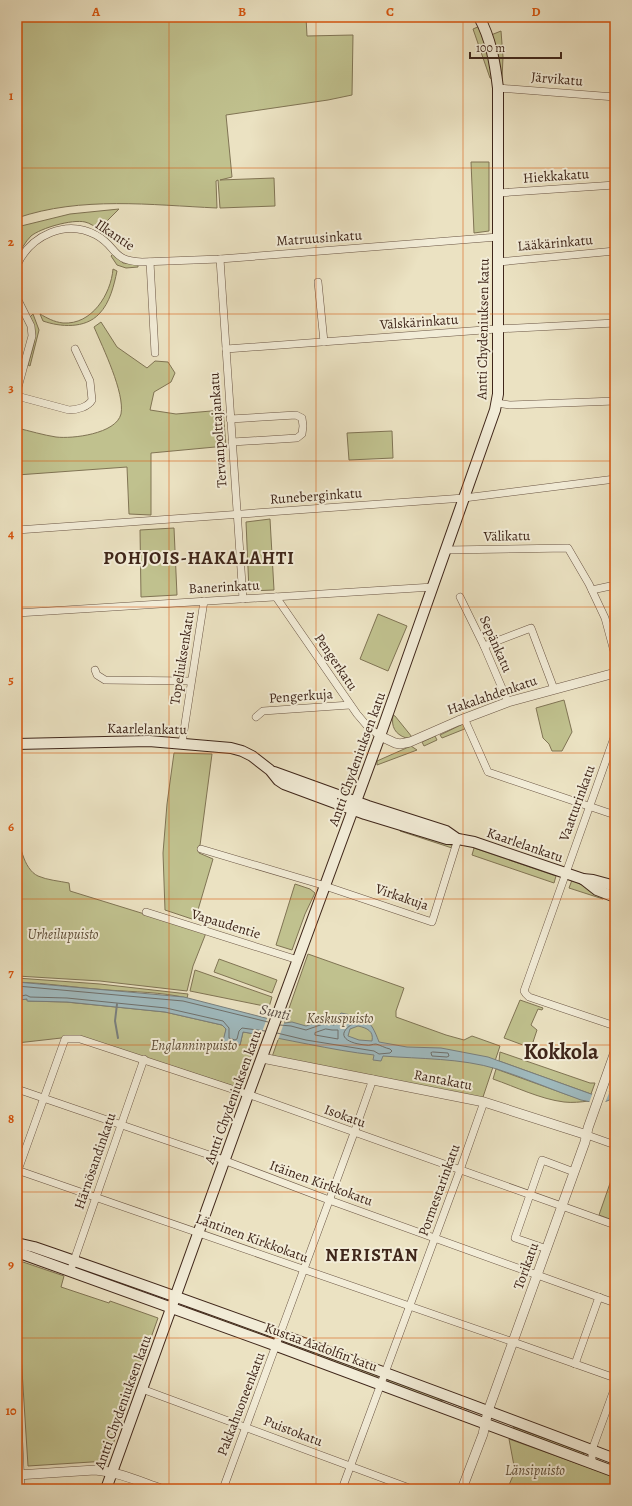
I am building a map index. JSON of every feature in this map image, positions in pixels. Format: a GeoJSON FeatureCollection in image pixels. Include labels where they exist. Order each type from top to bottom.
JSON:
{"type":"FeatureCollection","features":[{"type":"Feature","properties":{"kind":"main road","name":"Antti Chydeniuksen katu"},"geometry":{"type":"LineString","coordinates":[[106,1489],[248,1094],[355,806],[497,403],[498,88],[495,60],[487,32],[479,17]]}},
{"type":"Feature","properties":{"kind":"main road","name":"Kaarlelankatu"},"geometry":{"type":"LineString","coordinates":[[17,744],[133,741],[182,743],[231,748],[252,756],[270,770],[278,780],[284,784],[355,806],[447,839],[458,838],[474,842],[583,879],[615,886]]}},
{"type":"Feature","properties":{"kind":"main road","name":"Kaarlelankatu"},"geometry":{"type":"LineString","coordinates":[[583,879],[597,890],[615,897]]}},
{"type":"Feature","properties":{"kind":"main road","name":"Kustaa Aadolfin katu"},"geometry":{"type":"LineString","coordinates":[[17,1246],[21,1244],[29,1245],[176,1296],[615,1459]]}},
{"type":"Feature","properties":{"kind":"main road","name":"Kustaa Aadolfin katu"},"geometry":{"type":"LineString","coordinates":[[17,1252],[381,1384],[615,1472]]}},
{"type":"Feature","properties":{"kind":"street","name":"Järvikatu"},"geometry":{"type":"LineString","coordinates":[[498,88],[615,97]]}},
{"type":"Feature","properties":{"kind":"street","name":"Hiekkakatu"},"geometry":{"type":"LineString","coordinates":[[498,193],[615,185]]}},
{"type":"Feature","properties":{"kind":"street","name":"Ilkantie"},"geometry":{"type":"LineString","coordinates":[[17,265],[30,246],[43,235],[50,231],[60,229],[75,229],[96,235],[103,239],[118,256],[126,260],[142,262]]}},
{"type":"Feature","properties":{"kind":"street","name":"Matruusinkatu"},"geometry":{"type":"LineString","coordinates":[[142,262],[220,259],[498,237]]}},
{"type":"Feature","properties":{"kind":"street","name":"Lääkärinkatu"},"geometry":{"type":"LineString","coordinates":[[498,262],[615,251]]}},
{"type":"Feature","properties":{"kind":"street","name":"Tervanpolttajankatu"},"geometry":{"type":"LineString","coordinates":[[220,259],[242,599]]}},
{"type":"Feature","properties":{"kind":"street"},"geometry":{"type":"LineString","coordinates":[[150,262],[155,354]]}},
{"type":"Feature","properties":{"kind":"street"},"geometry":{"type":"LineString","coordinates":[[318,282],[324,342]]}},
{"type":"Feature","properties":{"kind":"street"},"geometry":{"type":"LineString","coordinates":[[17,298],[32,330],[32,336],[19,373],[17,391]]}},
{"type":"Feature","properties":{"kind":"street","name":"Välskärinkatu"},"geometry":{"type":"LineString","coordinates":[[226,349],[497,329],[615,323]]}},
{"type":"Feature","properties":{"kind":"street"},"geometry":{"type":"LineString","coordinates":[[17,396],[69,410],[90,404],[92,400],[90,381],[75,349]]}},
{"type":"Feature","properties":{"kind":"street"},"geometry":{"type":"LineString","coordinates":[[497,403],[510,405],[615,401]]}},
{"type":"Feature","properties":{"kind":"street"},"geometry":{"type":"LineString","coordinates":[[230,419],[296,415],[302,418],[303,426],[302,434],[297,438],[232,442]]}},
{"type":"Feature","properties":{"kind":"street","name":"Runeberginkatu"},"geometry":{"type":"LineString","coordinates":[[17,530],[464,498],[615,478]]}},
{"type":"Feature","properties":{"kind":"street","name":"Välikatu"},"geometry":{"type":"LineString","coordinates":[[446,550],[568,548],[592,590]]}},
{"type":"Feature","properties":{"kind":"street"},"geometry":{"type":"LineString","coordinates":[[615,585],[592,590],[605,618],[615,655]]}},
{"type":"Feature","properties":{"kind":"street","name":"Banerinkatu"},"geometry":{"type":"LineString","coordinates":[[17,613],[433,587]]}},
{"type":"Feature","properties":{"kind":"street","name":"Pengerkatu"},"geometry":{"type":"LineString","coordinates":[[276,597],[350,705],[368,727],[380,736]]}},
{"type":"Feature","properties":{"kind":"street","name":"Sepänkatu"},"geometry":{"type":"LineString","coordinates":[[460,597],[484,646],[508,702]]}},
{"type":"Feature","properties":{"kind":"street","name":"Topeliuksenkatu"},"geometry":{"type":"LineString","coordinates":[[182,743],[204,601]]}},
{"type":"Feature","properties":{"kind":"street"},"geometry":{"type":"LineString","coordinates":[[484,646],[531,628],[554,689]]}},
{"type":"Feature","properties":{"kind":"street"},"geometry":{"type":"LineString","coordinates":[[95,670],[97,674],[105,680],[191,681]]}},
{"type":"Feature","properties":{"kind":"street","name":"Hakalahdenkatu"},"geometry":{"type":"LineString","coordinates":[[380,736],[395,743],[405,743],[464,718],[508,702],[615,673]]}},
{"type":"Feature","properties":{"kind":"street","name":"Pengerkuja"},"geometry":{"type":"LineString","coordinates":[[256,717],[262,711],[350,705]]}},
{"type":"Feature","properties":{"kind":"street","name":"Vaatturinkatu"},"geometry":{"type":"LineString","coordinates":[[614,715],[615,735],[524,992],[529,997],[615,1026]]}},
{"type":"Feature","properties":{"kind":"street"},"geometry":{"type":"LineString","coordinates":[[464,718],[488,772],[615,815]]}},
{"type":"Feature","properties":{"kind":"street","name":"Virkakuja"},"geometry":{"type":"LineString","coordinates":[[326,886],[432,922],[458,838]]}},
{"type":"Feature","properties":{"kind":"street"},"geometry":{"type":"LineString","coordinates":[[201,849],[326,886]]}},
{"type":"Feature","properties":{"kind":"street","name":"Vapaudentie"},"geometry":{"type":"LineString","coordinates":[[146,912],[298,960]]}},
{"type":"Feature","properties":{"kind":"street","name":"Isokatu"},"geometry":{"type":"LineString","coordinates":[[44,1098],[65,1039],[80,1039],[248,1094],[615,1225]]}},
{"type":"Feature","properties":{"kind":"street","name":"Torikatu"},"geometry":{"type":"LineString","coordinates":[[462,1489],[483,1434],[488,1411],[547,1249],[615,1052]]}},
{"type":"Feature","properties":{"kind":"street","name":"Rantakatu"},"geometry":{"type":"LineString","coordinates":[[262,1058],[484,1102],[615,1145]]}},
{"type":"Feature","properties":{"kind":"street","name":"Härnösandinkatu"},"geometry":{"type":"LineString","coordinates":[[70,1272],[144,1059]]}},
{"type":"Feature","properties":{"kind":"street","name":"Pakkahuoneenkatu"},"geometry":{"type":"LineString","coordinates":[[223,1489],[277,1346],[373,1079]]}},
{"type":"Feature","properties":{"kind":"street","name":"Itäinen Kirkkokatu"},"geometry":{"type":"LineString","coordinates":[[17,1089],[225,1161],[329,1200],[615,1302]]}},
{"type":"Feature","properties":{"kind":"street"},"geometry":{"type":"LineString","coordinates":[[17,1171],[44,1098]]}},
{"type":"Feature","properties":{"kind":"street","name":"Pormestarinkatu"},"geometry":{"type":"LineString","coordinates":[[342,1489],[436,1238],[484,1102]]}},
{"type":"Feature","properties":{"kind":"street"},"geometry":{"type":"LineString","coordinates":[[547,1249],[515,1238],[530,1194],[542,1160],[574,1172]]}},
{"type":"Feature","properties":{"kind":"street","name":"Läntinen Kirkkokatu"},"geometry":{"type":"LineString","coordinates":[[17,1171],[96,1197],[615,1378]]}},
{"type":"Feature","properties":{"kind":"street"},"geometry":{"type":"LineString","coordinates":[[575,1364],[599,1297]]}},
{"type":"Feature","properties":{"kind":"street"},"geometry":{"type":"LineString","coordinates":[[592,1463],[592,1450],[615,1387]]}},
{"type":"Feature","properties":{"kind":"street","name":"Puistokatu"},"geometry":{"type":"LineString","coordinates":[[142,1388],[412,1489]]}},
{"type":"Feature","properties":{"kind":"street"},"geometry":{"type":"LineString","coordinates":[[17,1394],[19,1475],[21,1489]]}},
{"type":"Feature","properties":{"kind":"street"},"geometry":{"type":"LineString","coordinates":[[19,1475],[95,1470],[112,1472],[161,1489]]}},
{"type":"Feature","properties":{"kind":"green space"},"geometry":{"type":"Polygon","coordinates":[[[17,17],[306,17],[307,36],[353,35],[352,95],[226,115],[232,177],[220,180],[274,178],[275,206],[220,208],[218,180],[216,181],[217,208],[142,204],[91,204],[41,211],[17,218],[17,17]]]}},
{"type":"Feature","properties":{"kind":"green space"},"geometry":{"type":"Polygon","coordinates":[[[480,26],[490,63],[492,79],[490,78],[473,29],[480,26]]]}},
{"type":"Feature","properties":{"kind":"green space"},"geometry":{"type":"Polygon","coordinates":[[[501,31],[503,57],[502,79],[491,35],[501,31]]]}},
{"type":"Feature","properties":{"kind":"green space"},"geometry":{"type":"Polygon","coordinates":[[[471,162],[489,162],[489,231],[474,233],[471,162]]]}},
{"type":"Feature","properties":{"kind":"green space"},"geometry":{"type":"Polygon","coordinates":[[[119,209],[99,229],[91,224],[79,221],[65,223],[42,230],[29,238],[17,257],[17,227],[70,214],[119,209]]]}},
{"type":"Feature","properties":{"kind":"green space"},"geometry":{"type":"Polygon","coordinates":[[[113,254],[123,263],[138,265],[138,267],[126,268],[117,265],[111,256],[113,254]]]}},
{"type":"Feature","properties":{"kind":"green space"},"geometry":{"type":"Polygon","coordinates":[[[113,269],[117,271],[111,294],[103,310],[93,319],[80,324],[72,325],[57,325],[43,321],[40,314],[54,321],[63,323],[83,319],[98,306],[104,298],[113,269]]]}},
{"type":"Feature","properties":{"kind":"green space"},"geometry":{"type":"Polygon","coordinates":[[[33,314],[39,330],[30,366],[28,365],[35,336],[30,317],[33,314]]]}},
{"type":"Feature","properties":{"kind":"green space"},"geometry":{"type":"Polygon","coordinates":[[[101,322],[117,347],[147,368],[155,361],[168,362],[175,373],[171,382],[154,392],[150,410],[176,414],[223,410],[226,446],[151,453],[151,515],[129,514],[127,467],[17,475],[17,428],[56,437],[82,436],[102,431],[111,426],[117,421],[121,414],[120,394],[117,383],[94,327],[101,322]]]}},
{"type":"Feature","properties":{"kind":"green space"},"geometry":{"type":"Polygon","coordinates":[[[392,431],[393,458],[349,460],[347,433],[392,431]]]}},
{"type":"Feature","properties":{"kind":"green space"},"geometry":{"type":"Polygon","coordinates":[[[270,519],[274,590],[249,591],[246,522],[270,519]]]}},
{"type":"Feature","properties":{"kind":"green space"},"geometry":{"type":"Polygon","coordinates":[[[174,528],[177,595],[141,597],[140,530],[174,528]]]}},
{"type":"Feature","properties":{"kind":"green space"},"geometry":{"type":"Polygon","coordinates":[[[378,614],[407,626],[388,671],[360,659],[378,614]]]}},
{"type":"Feature","properties":{"kind":"green space"},"geometry":{"type":"Polygon","coordinates":[[[564,700],[572,732],[562,751],[552,751],[549,744],[543,738],[536,708],[564,700]]]}},
{"type":"Feature","properties":{"kind":"green space"},"geometry":{"type":"Polygon","coordinates":[[[393,715],[412,737],[406,738],[395,730],[393,726],[393,715]]]}},
{"type":"Feature","properties":{"kind":"green space"},"geometry":{"type":"Polygon","coordinates":[[[465,723],[467,728],[442,738],[440,735],[465,723]]]}},
{"type":"Feature","properties":{"kind":"green space"},"geometry":{"type":"Polygon","coordinates":[[[435,736],[437,740],[424,746],[422,742],[435,736]]]}},
{"type":"Feature","properties":{"kind":"green space"},"geometry":{"type":"Polygon","coordinates":[[[411,746],[417,750],[377,765],[377,761],[411,746]]]}},
{"type":"Feature","properties":{"kind":"green space"},"geometry":{"type":"Polygon","coordinates":[[[174,753],[212,754],[199,853],[213,859],[195,920],[165,910],[163,853],[167,804],[174,753]]]}},
{"type":"Feature","properties":{"kind":"green space","name":"Urheilupuisto"},"geometry":{"type":"Polygon","coordinates":[[[17,828],[25,861],[33,873],[38,876],[69,883],[70,891],[206,933],[193,966],[187,991],[100,981],[17,976],[17,828]]]}},
{"type":"Feature","properties":{"kind":"green space"},"geometry":{"type":"Polygon","coordinates":[[[401,828],[448,843],[452,846],[452,848],[400,831],[401,828]]]}},
{"type":"Feature","properties":{"kind":"green space"},"geometry":{"type":"Polygon","coordinates":[[[474,848],[556,876],[554,883],[472,855],[474,848]]]}},
{"type":"Feature","properties":{"kind":"green space"},"geometry":{"type":"Polygon","coordinates":[[[572,880],[604,896],[603,899],[569,888],[572,880]]]}},
{"type":"Feature","properties":{"kind":"green space"},"geometry":{"type":"Polygon","coordinates":[[[295,884],[310,889],[315,893],[305,914],[292,950],[276,945],[295,884]]]}},
{"type":"Feature","properties":{"kind":"green space","name":"Keskuspuisto"},"geometry":{"type":"Polygon","coordinates":[[[308,954],[404,988],[396,1011],[396,1017],[446,1035],[464,1040],[472,1036],[500,1046],[482,1100],[272,1057],[308,954]]]}},
{"type":"Feature","properties":{"kind":"green space"},"geometry":{"type":"Polygon","coordinates":[[[219,959],[277,980],[272,993],[214,972],[219,959]]]}},
{"type":"Feature","properties":{"kind":"green space"},"geometry":{"type":"Polygon","coordinates":[[[195,970],[272,997],[269,1007],[190,991],[195,970]]]}},
{"type":"Feature","properties":{"kind":"green space"},"geometry":{"type":"Polygon","coordinates":[[[17,978],[100,984],[188,994],[187,998],[158,993],[17,982],[17,978]]]}},
{"type":"Feature","properties":{"kind":"green space","name":"Englanninpuisto"},"geometry":{"type":"Polygon","coordinates":[[[27,999],[28,1001],[66,1002],[165,1012],[222,1025],[226,1029],[224,1041],[240,1045],[243,1032],[257,1034],[256,1043],[239,1088],[79,1036],[17,1043],[17,1012],[19,1000],[27,999]]]}},
{"type":"Feature","properties":{"kind":"green space"},"geometry":{"type":"Polygon","coordinates":[[[520,1000],[543,1008],[542,1010],[538,1009],[531,1025],[537,1030],[531,1048],[504,1038],[520,1000]]]}},
{"type":"Feature","properties":{"kind":"green space"},"geometry":{"type":"Polygon","coordinates":[[[500,1052],[590,1083],[595,1083],[591,1094],[499,1061],[500,1052]]]}},
{"type":"Feature","properties":{"kind":"green space"},"geometry":{"type":"Polygon","coordinates":[[[496,1069],[589,1101],[564,1102],[537,1096],[493,1079],[496,1069]]]}},
{"type":"Feature","properties":{"kind":"green space"},"geometry":{"type":"Polygon","coordinates":[[[615,1169],[615,1221],[599,1215],[615,1169]]]}},
{"type":"Feature","properties":{"kind":"green space"},"geometry":{"type":"Polygon","coordinates":[[[17,1262],[23,1262],[64,1276],[61,1287],[109,1303],[110,1301],[158,1318],[107,1461],[28,1466],[17,1291],[17,1262]]]}},
{"type":"Feature","properties":{"kind":"green space"},"geometry":{"type":"Polygon","coordinates":[[[78,1265],[162,1295],[161,1297],[137,1288],[125,1287],[76,1270],[78,1265]]]}},
{"type":"Feature","properties":{"kind":"green space"},"geometry":{"type":"Polygon","coordinates":[[[186,1307],[203,1313],[221,1316],[274,1336],[272,1341],[185,1309],[186,1307]]]}},
{"type":"Feature","properties":{"kind":"green space"},"geometry":{"type":"Polygon","coordinates":[[[286,1340],[378,1374],[376,1379],[284,1345],[286,1340]]]}},
{"type":"Feature","properties":{"kind":"green space"},"geometry":{"type":"Polygon","coordinates":[[[389,1378],[470,1409],[469,1410],[446,1401],[429,1399],[387,1383],[389,1378]]]}},
{"type":"Feature","properties":{"kind":"green space"},"geometry":{"type":"Polygon","coordinates":[[[514,1427],[584,1452],[583,1455],[513,1429],[514,1427]]]}},
{"type":"Feature","properties":{"kind":"green space","name":"Länsipuisto"},"geometry":{"type":"Polygon","coordinates":[[[509,1439],[615,1477],[615,1489],[510,1489],[509,1485],[515,1471],[509,1439]]]}},
{"type":"Feature","properties":{"kind":"water"},"geometry":{"type":"Polygon","coordinates":[[[17,982],[184,997],[285,1023],[292,1022],[306,1026],[327,1019],[333,1021],[341,1013],[366,1020],[373,1028],[379,1042],[407,1047],[441,1048],[488,1057],[591,1094],[603,1095],[615,1089],[615,1097],[599,1103],[581,1100],[497,1069],[469,1063],[383,1056],[381,1061],[373,1060],[374,1055],[243,1032],[240,1045],[223,1041],[226,1029],[222,1025],[165,1012],[67,1002],[27,1001],[27,999],[19,1000],[17,1012],[17,982]],[[358,1026],[350,1029],[348,1036],[359,1040],[372,1041],[371,1032],[358,1026]]]}},
{"type":"Feature","properties":{"kind":"pier"},"geometry":{"type":"Polygon","coordinates":[[[268,1016],[285,1020],[278,1040],[260,1037],[268,1016]]]}},
{"type":"Feature","properties":{"kind":"pier"},"geometry":{"type":"Polygon","coordinates":[[[610,1091],[604,1105],[589,1103],[593,1092],[603,1093],[610,1091]]]}},
{"type":"Feature","properties":{"kind":"waterway"},"geometry":{"type":"LineString","coordinates":[[117,1004],[115,1021],[118,1038]]}},
{"type":"Feature","properties":{"kind":"district","name":"POHJOIS-HAKALAHTI"},"geometry":{"type":"Point","coordinates":[199,558]}},
{"type":"Feature","properties":{"kind":"district","name":"Kokkola"},"geometry":{"type":"Point","coordinates":[561,1052]}},
{"type":"Feature","properties":{"kind":"district","name":"NERISTAN"},"geometry":{"type":"Point","coordinates":[372,1255]}},
{"type":"Feature","properties":{"kind":"water label","name":"Sunti"},"geometry":{"type":"Point","coordinates":[275,1012]}}]}
